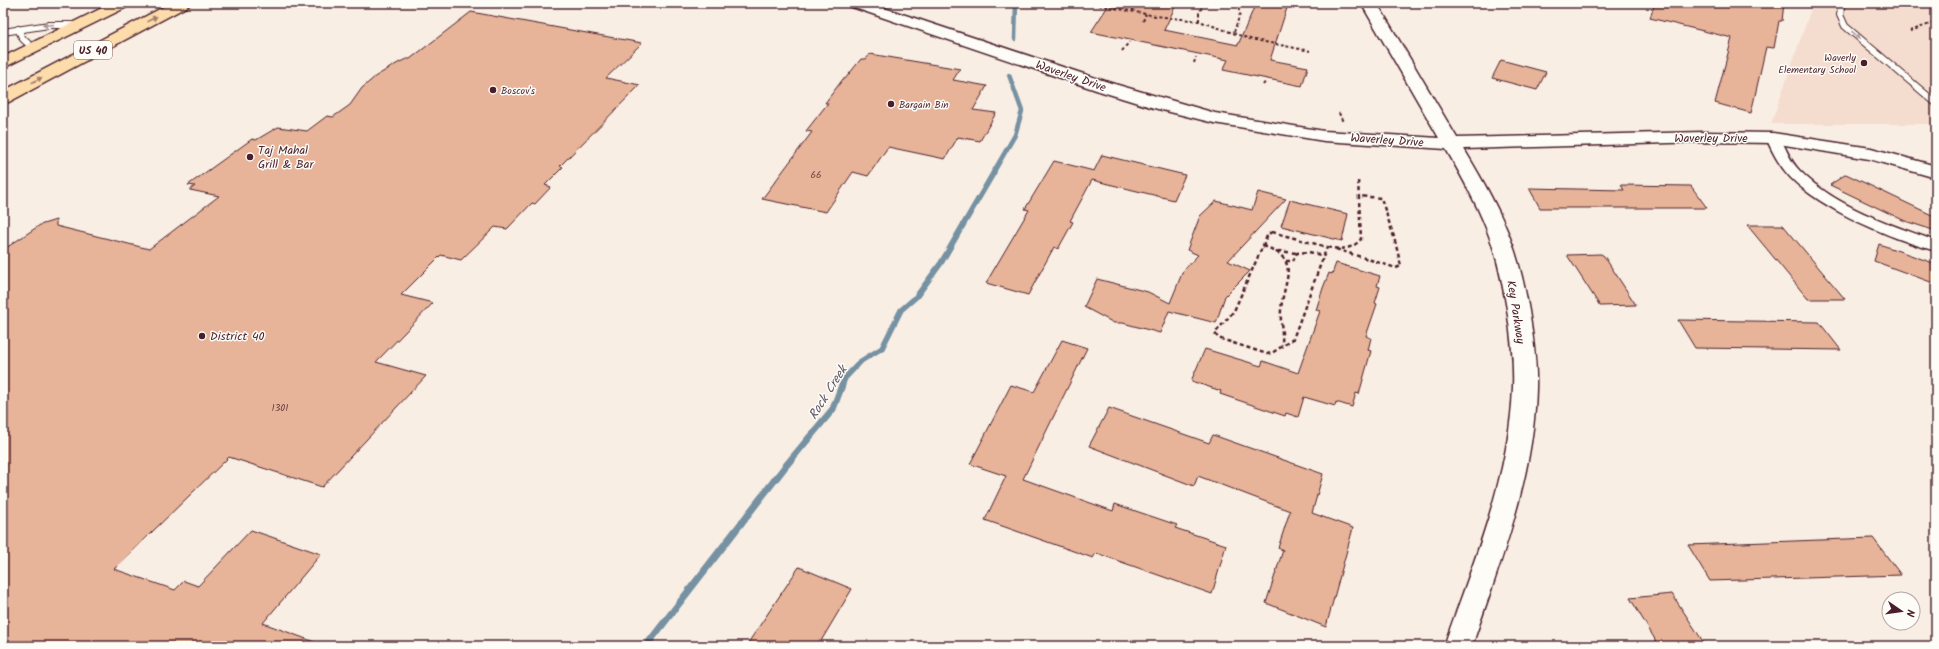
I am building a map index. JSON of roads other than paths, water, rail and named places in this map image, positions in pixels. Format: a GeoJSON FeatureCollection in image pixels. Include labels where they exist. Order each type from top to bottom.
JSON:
{"type":"FeatureCollection","features":[{"type":"Feature","properties":{"kind":"main road","name":"US 40"},"geometry":{"type":"LineString","coordinates":[[3,63],[124,3]]}},
{"type":"Feature","properties":{"kind":"main road","name":"US 40"},"geometry":{"type":"LineString","coordinates":[[3,98],[183,3]]}},
{"type":"Feature","properties":{"kind":"street","name":"Waverley Drive"},"geometry":{"type":"LineString","coordinates":[[854,3],[1105,88],[1214,118],[1324,136],[1451,144],[1716,137],[1773,138],[1871,154],[1936,172]]}},
{"type":"Feature","properties":{"kind":"street","name":"Key Parkway"},"geometry":{"type":"LineString","coordinates":[[1369,3],[1475,187],[1499,236],[1513,286],[1522,338],[1524,398],[1518,450],[1497,532],[1458,646]]}},
{"type":"Feature","properties":{"kind":"street"},"geometry":{"type":"LineString","coordinates":[[1773,138],[1782,157],[1796,174],[1813,190],[1838,205],[1936,246]]}},
{"type":"Feature","properties":{"kind":"lane"},"geometry":{"type":"LineString","coordinates":[[1842,3],[1839,13],[1840,19],[1845,26],[1934,101]]}},
{"type":"Feature","properties":{"kind":"lane"},"geometry":{"type":"LineString","coordinates":[[3,32],[48,25],[78,25]]}},
{"type":"Feature","properties":{"kind":"lane"},"geometry":{"type":"LineString","coordinates":[[18,29],[22,39],[33,48]]}},
{"type":"Feature","properties":{"kind":"waterway","name":"Rock Creek"},"geometry":{"type":"LineString","coordinates":[[1015,39],[1016,3]]}},
{"type":"Feature","properties":{"kind":"waterway","name":"Rock Creek"},"geometry":{"type":"LineString","coordinates":[[993,173],[1015,135],[1022,111],[1009,75]]}},
{"type":"Feature","properties":{"kind":"waterway","name":"Rock Creek"},"geometry":{"type":"LineString","coordinates":[[842,386],[845,378],[861,361],[882,348],[901,310],[916,297],[941,263],[994,172]]}},
{"type":"Feature","properties":{"kind":"waterway","name":"Rock Creek"},"geometry":{"type":"LineString","coordinates":[[646,646],[784,468],[833,409],[842,385]]}},
{"type":"Feature","properties":{"kind":"place","name":"Waverly Elementary School"},"geometry":{"type":"Point","coordinates":[1864,63]}},
{"type":"Feature","properties":{"kind":"place","name":"Boscov's"},"geometry":{"type":"Point","coordinates":[493,90]}},
{"type":"Feature","properties":{"kind":"place","name":"Bargain Bin"},"geometry":{"type":"Point","coordinates":[891,104]}},
{"type":"Feature","properties":{"kind":"place","name":"Taj Mahal Grill & Bar"},"geometry":{"type":"Point","coordinates":[250,157]}},
{"type":"Feature","properties":{"kind":"place","name":"District 40"},"geometry":{"type":"Point","coordinates":[202,336]}}]}
